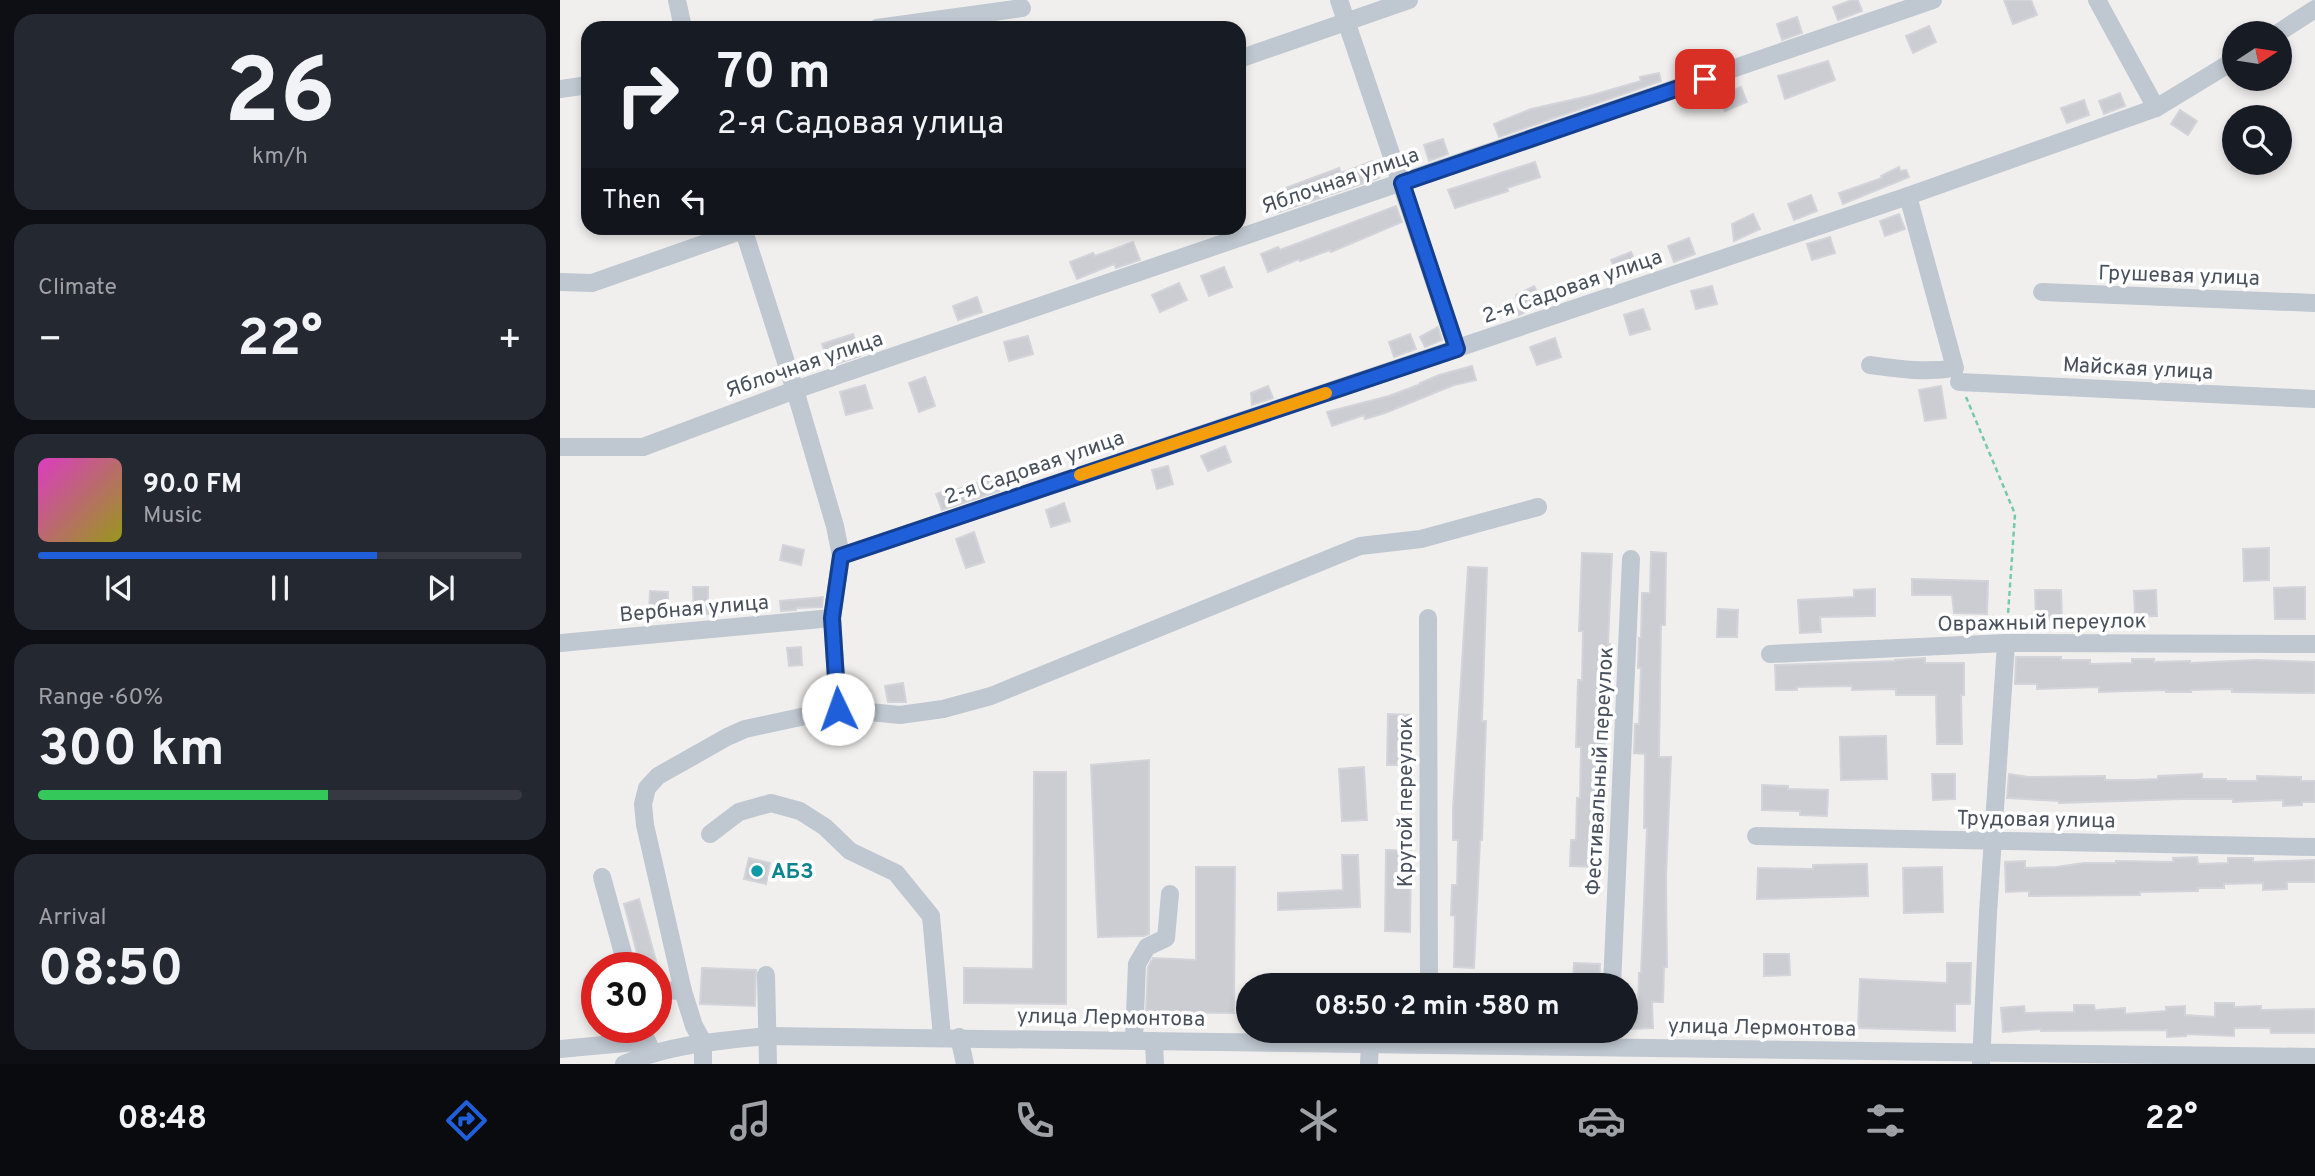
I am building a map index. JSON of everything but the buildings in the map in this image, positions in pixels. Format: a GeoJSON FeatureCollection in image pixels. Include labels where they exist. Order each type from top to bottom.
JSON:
{"type":"FeatureCollection","features":[{"type":"Feature","properties":{"kind":"street"},"geometry":{"type":"LineString","coordinates":[[677,0],[682,21]]}},
{"type":"Feature","properties":{"kind":"street"},"geometry":{"type":"LineString","coordinates":[[1339,0],[1457,349]]}},
{"type":"Feature","properties":{"kind":"street"},"geometry":{"type":"LineString","coordinates":[[1246,57],[1409,0]]}},
{"type":"Feature","properties":{"kind":"street","name":"Яблочная улица"},"geometry":{"type":"LineString","coordinates":[[560,447],[643,447],[795,390],[1933,0]]}},
{"type":"Feature","properties":{"kind":"street"},"geometry":{"type":"LineString","coordinates":[[2096,0],[2156,108]]}},
{"type":"Feature","properties":{"kind":"street"},"geometry":{"type":"LineString","coordinates":[[928,21],[1022,8]]}},
{"type":"Feature","properties":{"kind":"street"},"geometry":{"type":"LineString","coordinates":[[2292,24],[2315,9]]}},
{"type":"Feature","properties":{"kind":"street","name":"2-я Садовая улица"},"geometry":{"type":"LineString","coordinates":[[841,556],[1908,196],[2156,108],[2222,68]]}},
{"type":"Feature","properties":{"kind":"street"},"geometry":{"type":"LineString","coordinates":[[560,89],[581,86]]}},
{"type":"Feature","properties":{"kind":"street"},"geometry":{"type":"LineString","coordinates":[[1870,365],[1912,371],[1955,368],[1908,196]]}},
{"type":"Feature","properties":{"kind":"street"},"geometry":{"type":"LineString","coordinates":[[560,282],[592,283],[726,235]]}},
{"type":"Feature","properties":{"kind":"street"},"geometry":{"type":"LineString","coordinates":[[748,235],[835,526],[841,556],[832,618],[838,709]]}},
{"type":"Feature","properties":{"kind":"street","name":"Грушевая улица"},"geometry":{"type":"LineString","coordinates":[[2042,292],[2315,303]]}},
{"type":"Feature","properties":{"kind":"street","name":"Майская улица"},"geometry":{"type":"LineString","coordinates":[[1959,382],[2315,399]]}},
{"type":"Feature","properties":{"kind":"street"},"geometry":{"type":"LineString","coordinates":[[703,1064],[703,1042],[694,1026],[683,991],[645,825],[643,804],[647,788],[658,776],[745,729],[838,709],[900,715],[943,709],[991,696],[1360,546],[1421,539],[1538,507]]}},
{"type":"Feature","properties":{"kind":"street","name":"Фестивальный переулок"},"geometry":{"type":"LineString","coordinates":[[1613,973],[1632,559]]}},
{"type":"Feature","properties":{"kind":"street","name":"Вербная улица"},"geometry":{"type":"LineString","coordinates":[[560,643],[832,618]]}},
{"type":"Feature","properties":{"kind":"street","name":"Крутой переулок"},"geometry":{"type":"LineString","coordinates":[[1428,618],[1429,973]]}},
{"type":"Feature","properties":{"kind":"street"},"geometry":{"type":"LineString","coordinates":[[1981,1059],[2006,643]]}},
{"type":"Feature","properties":{"kind":"street","name":"Овражный переулок"},"geometry":{"type":"LineString","coordinates":[[1770,654],[2006,643],[2315,644]]}},
{"type":"Feature","properties":{"kind":"street"},"geometry":{"type":"LineString","coordinates":[[710,834],[739,812],[771,803],[800,811],[825,827],[850,851],[896,873],[931,916],[950,1037],[965,1064]]}},
{"type":"Feature","properties":{"kind":"street","name":"Трудовая улица"},"geometry":{"type":"LineString","coordinates":[[1756,836],[2315,847]]}},
{"type":"Feature","properties":{"kind":"street"},"geometry":{"type":"LineString","coordinates":[[602,877],[623,952]]}},
{"type":"Feature","properties":{"kind":"street"},"geometry":{"type":"LineString","coordinates":[[1134,1040],[1137,964],[1147,947],[1166,938],[1170,894]]}},
{"type":"Feature","properties":{"kind":"street"},"geometry":{"type":"LineString","coordinates":[[766,975],[768,1064]]}},
{"type":"Feature","properties":{"kind":"street"},"geometry":{"type":"LineString","coordinates":[[672,991],[683,991]]}},
{"type":"Feature","properties":{"kind":"street","name":"улица Лермонтова"},"geometry":{"type":"LineString","coordinates":[[624,1064],[652,1052],[703,1042],[768,1036],[1380,1043]]}},
{"type":"Feature","properties":{"kind":"street"},"geometry":{"type":"LineString","coordinates":[[560,1049],[647,1041],[652,1052]]}},
{"type":"Feature","properties":{"kind":"street"},"geometry":{"type":"LineString","coordinates":[[1154,1041],[1155,1064]]}},
{"type":"Feature","properties":{"kind":"street","name":"улица Лермонтова"},"geometry":{"type":"LineString","coordinates":[[1638,1041],[1981,1059],[2315,1057]]}},
{"type":"Feature","properties":{"kind":"street"},"geometry":{"type":"LineString","coordinates":[[1369,1064],[1370,1044]]}},
{"type":"Feature","properties":{"kind":"path"},"geometry":{"type":"LineString","coordinates":[[1959,382],[2015,514],[2006,643]]}},
{"type":"Feature","properties":{"kind":"slow traffic"},"geometry":{"type":"LineString","coordinates":[[1080,475],[1326,393]]}},
{"type":"Feature","properties":{"kind":"place","name":"АБЗ"},"geometry":{"type":"Point","coordinates":[757,871]}},
{"type":"Feature","properties":{"kind":"route"},"geometry":{"type":"LineString","coordinates":[[838,709],[832,618],[841,556],[1457,349],[1402,183],[1705,79]]}}]}
